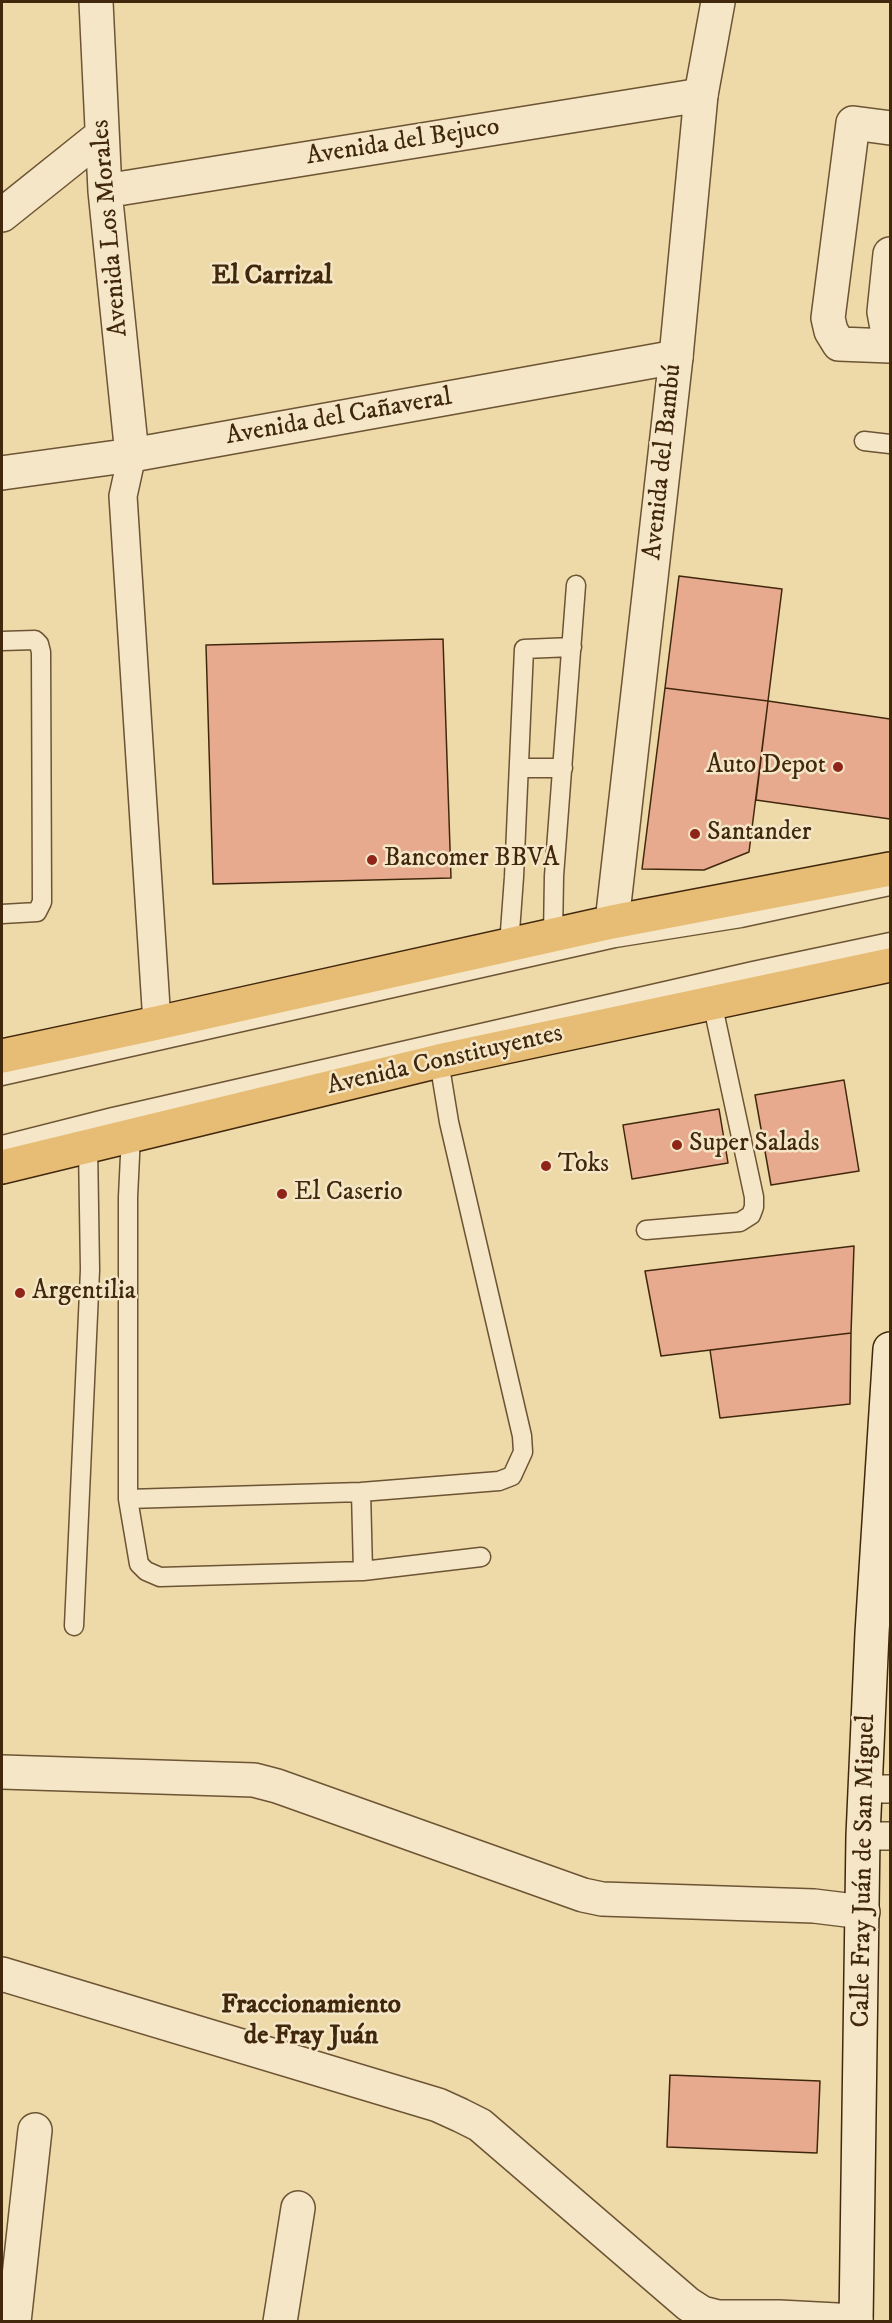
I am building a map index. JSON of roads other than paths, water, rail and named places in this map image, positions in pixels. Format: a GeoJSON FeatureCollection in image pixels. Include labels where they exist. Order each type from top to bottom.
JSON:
{"type":"FeatureCollection","features":[{"type":"Feature","properties":{"kind":"main road"},"geometry":{"type":"LineString","coordinates":[[2,1056],[612,922],[891,869]]}},
{"type":"Feature","properties":{"kind":"main road","name":"Avenida Constituyentes"},"geometry":{"type":"LineString","coordinates":[[2,1167],[439,1060],[891,965]]}},
{"type":"Feature","properties":{"kind":"street","name":"Avenida Los Morales"},"geometry":{"type":"LineString","coordinates":[[96,2],[105,190],[132,455]]}},
{"type":"Feature","properties":{"kind":"street","name":"Avenida del Bambú"},"geometry":{"type":"LineString","coordinates":[[612,922],[676,357],[701,95],[718,2]]}},
{"type":"Feature","properties":{"kind":"street","name":"Avenida del Bejuco"},"geometry":{"type":"LineString","coordinates":[[105,190],[701,95]]}},
{"type":"Feature","properties":{"kind":"street"},"geometry":{"type":"LineString","coordinates":[[891,128],[853,123],[828,318],[831,331],[839,344],[891,345],[884,312],[891,254]]}},
{"type":"Feature","properties":{"kind":"street"},"geometry":{"type":"LineString","coordinates":[[2,215],[102,135]]}},
{"type":"Feature","properties":{"kind":"street","name":"Avenida del Cañaveral"},"geometry":{"type":"LineString","coordinates":[[2,473],[132,455],[676,357]]}},
{"type":"Feature","properties":{"kind":"street"},"geometry":{"type":"LineString","coordinates":[[132,455],[123,495],[157,1023]]}},
{"type":"Feature","properties":{"kind":"street","name":"Calle Fray Juán de San Miguel"},"geometry":{"type":"LineString","coordinates":[[856,2321],[863,1912],[877,1836],[891,1349]]}},
{"type":"Feature","properties":{"kind":"street"},"geometry":{"type":"LineString","coordinates":[[2,1772],[255,1780],[583,1895],[602,1899],[814,1906],[863,1912]]}},
{"type":"Feature","properties":{"kind":"street"},"geometry":{"type":"LineString","coordinates":[[2,1974],[438,2105],[460,2115],[480,2125],[688,2304],[702,2313],[718,2317],[856,2321]]}},
{"type":"Feature","properties":{"kind":"street"},"geometry":{"type":"LineString","coordinates":[[14,2322],[35,2130]]}},
{"type":"Feature","properties":{"kind":"street"},"geometry":{"type":"LineString","coordinates":[[280,2322],[298,2208]]}},
{"type":"Feature","properties":{"kind":"lane"},"geometry":{"type":"LineString","coordinates":[[864,441],[891,444]]}},
{"type":"Feature","properties":{"kind":"lane"},"geometry":{"type":"LineString","coordinates":[[553,936],[554,876],[576,585]]}},
{"type":"Feature","properties":{"kind":"lane"},"geometry":{"type":"LineString","coordinates":[[2,641],[35,640],[41,652],[42,902],[37,912],[2,914]]}},
{"type":"Feature","properties":{"kind":"lane"},"geometry":{"type":"LineString","coordinates":[[509,945],[524,649],[572,647]]}},
{"type":"Feature","properties":{"kind":"lane"},"geometry":{"type":"LineString","coordinates":[[519,768],[563,768]]}},
{"type":"Feature","properties":{"kind":"lane"},"geometry":{"type":"LineString","coordinates":[[2,1076],[615,938],[741,918],[891,886]]}},
{"type":"Feature","properties":{"kind":"lane"},"geometry":{"type":"LineString","coordinates":[[2,1145],[136,1112],[753,971],[891,942]]}},
{"type":"Feature","properties":{"kind":"lane"},"geometry":{"type":"LineString","coordinates":[[646,1230],[740,1222],[751,1215],[754,1207],[754,1197],[712,1002]]}},
{"type":"Feature","properties":{"kind":"lane"},"geometry":{"type":"LineString","coordinates":[[128,1499],[361,1492],[499,1481],[512,1476],[523,1452],[522,1436],[449,1122],[439,1060]]}},
{"type":"Feature","properties":{"kind":"lane"},"geometry":{"type":"LineString","coordinates":[[131,1135],[128,1197],[128,1499],[139,1564],[146,1571],[160,1577],[363,1571],[481,1557]]}},
{"type":"Feature","properties":{"kind":"lane"},"geometry":{"type":"LineString","coordinates":[[74,1626],[90,1270],[88,1146]]}},
{"type":"Feature","properties":{"kind":"lane"},"geometry":{"type":"LineString","coordinates":[[361,1492],[363,1571]]}},
{"type":"Feature","properties":{"kind":"place","name":"Auto Depot"},"geometry":{"type":"Point","coordinates":[838,767]}},
{"type":"Feature","properties":{"kind":"place","name":"Santander"},"geometry":{"type":"Point","coordinates":[695,834]}},
{"type":"Feature","properties":{"kind":"place","name":"Bancomer BBVA"},"geometry":{"type":"Point","coordinates":[372,860]}},
{"type":"Feature","properties":{"kind":"place","name":"Super Salads"},"geometry":{"type":"Point","coordinates":[677,1145]}},
{"type":"Feature","properties":{"kind":"place","name":"Toks"},"geometry":{"type":"Point","coordinates":[546,1166]}},
{"type":"Feature","properties":{"kind":"place","name":"El Caserio"},"geometry":{"type":"Point","coordinates":[282,1194]}},
{"type":"Feature","properties":{"kind":"place","name":"Argentilia"},"geometry":{"type":"Point","coordinates":[20,1293]}},
{"type":"Feature","properties":{"kind":"district","name":"El Carrizal"},"geometry":{"type":"Point","coordinates":[272,277]}},
{"type":"Feature","properties":{"kind":"district","name":"Fraccionamiento de Fray Juán"},"geometry":{"type":"Point","coordinates":[311,2022]}}]}
